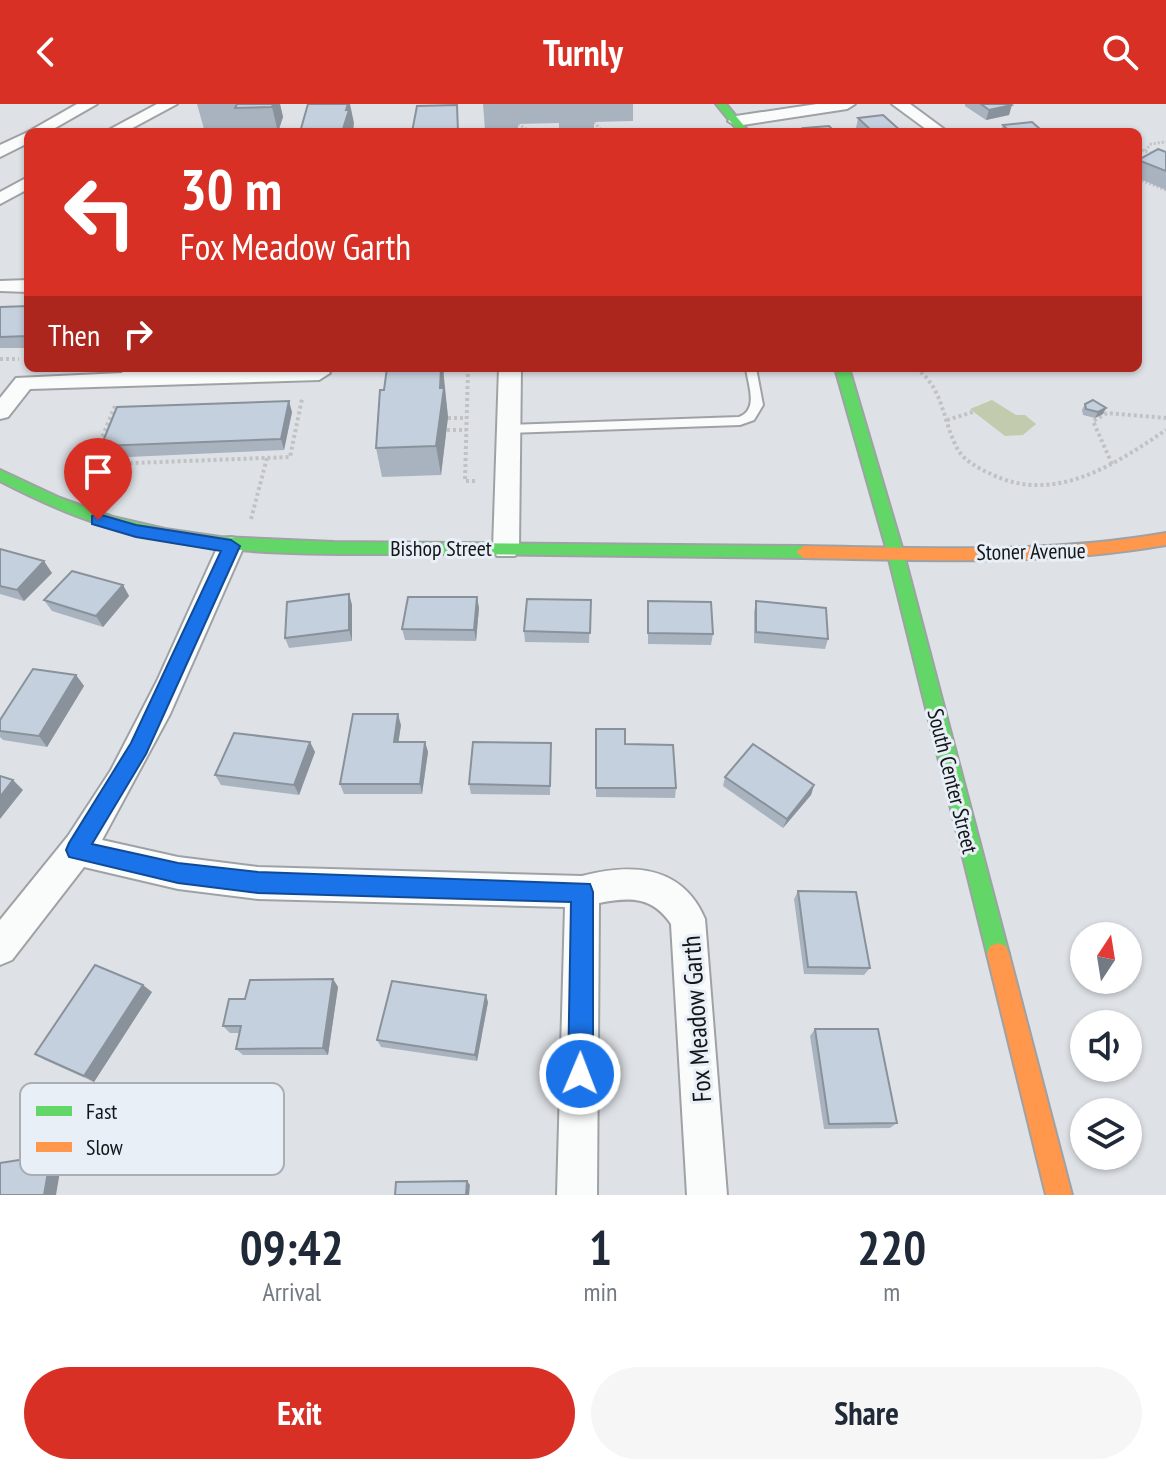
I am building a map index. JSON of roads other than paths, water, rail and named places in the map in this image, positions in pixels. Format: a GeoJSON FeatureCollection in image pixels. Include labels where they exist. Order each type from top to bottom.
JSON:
{"type":"FeatureCollection","features":[{"type":"Feature","properties":{"kind":"street"},"geometry":{"type":"LineString","coordinates":[[44,128],[89,104]]}},
{"type":"Feature","properties":{"kind":"street"},"geometry":{"type":"LineString","coordinates":[[121,128],[169,104]]}},
{"type":"Feature","properties":{"kind":"street"},"geometry":{"type":"LineString","coordinates":[[721,104],[740,127],[847,104]]}},
{"type":"Feature","properties":{"kind":"street"},"geometry":{"type":"LineString","coordinates":[[900,104],[934,128]]}},
{"type":"Feature","properties":{"kind":"street"},"geometry":{"type":"LineString","coordinates":[[0,152],[24,139]]}},
{"type":"Feature","properties":{"kind":"street"},"geometry":{"type":"LineString","coordinates":[[0,199],[24,184]]}},
{"type":"Feature","properties":{"kind":"street"},"geometry":{"type":"LineString","coordinates":[[4,286],[24,286]]}},
{"type":"Feature","properties":{"kind":"street"},"geometry":{"type":"LineString","coordinates":[[506,549],[510,372]]}},
{"type":"Feature","properties":{"kind":"street","name":"South Center Street"},"geometry":{"type":"LineString","coordinates":[[843,372],[895,551],[1059,1195]]}},
{"type":"Feature","properties":{"kind":"street"},"geometry":{"type":"LineString","coordinates":[[0,384],[132,374],[319,373]]}},
{"type":"Feature","properties":{"kind":"street"},"geometry":{"type":"LineString","coordinates":[[0,412],[24,383]]}},
{"type":"Feature","properties":{"kind":"street","name":"Bishop Street"},"geometry":{"type":"LineString","coordinates":[[0,475],[98,520],[148,533],[231,546],[895,551]]}},
{"type":"Feature","properties":{"kind":"street","name":"Stoner Avenue"},"geometry":{"type":"LineString","coordinates":[[895,551],[1031,554],[1123,548],[1166,539]]}},
{"type":"Feature","properties":{"kind":"street"},"geometry":{"type":"LineString","coordinates":[[0,948],[77,850],[139,748],[231,546]]}},
{"type":"Feature","properties":{"kind":"street","name":"Fox Meadow Garth"},"geometry":{"type":"LineString","coordinates":[[77,850],[178,873],[258,883],[582,892],[612,883],[641,882],[676,898],[688,919],[707,1195]]}},
{"type":"Feature","properties":{"kind":"street"},"geometry":{"type":"LineString","coordinates":[[577,1195],[582,892]]}},
{"type":"Feature","properties":{"kind":"lane"},"geometry":{"type":"LineString","coordinates":[[507,429],[740,421],[750,417],[757,405],[752,372]]}}]}
